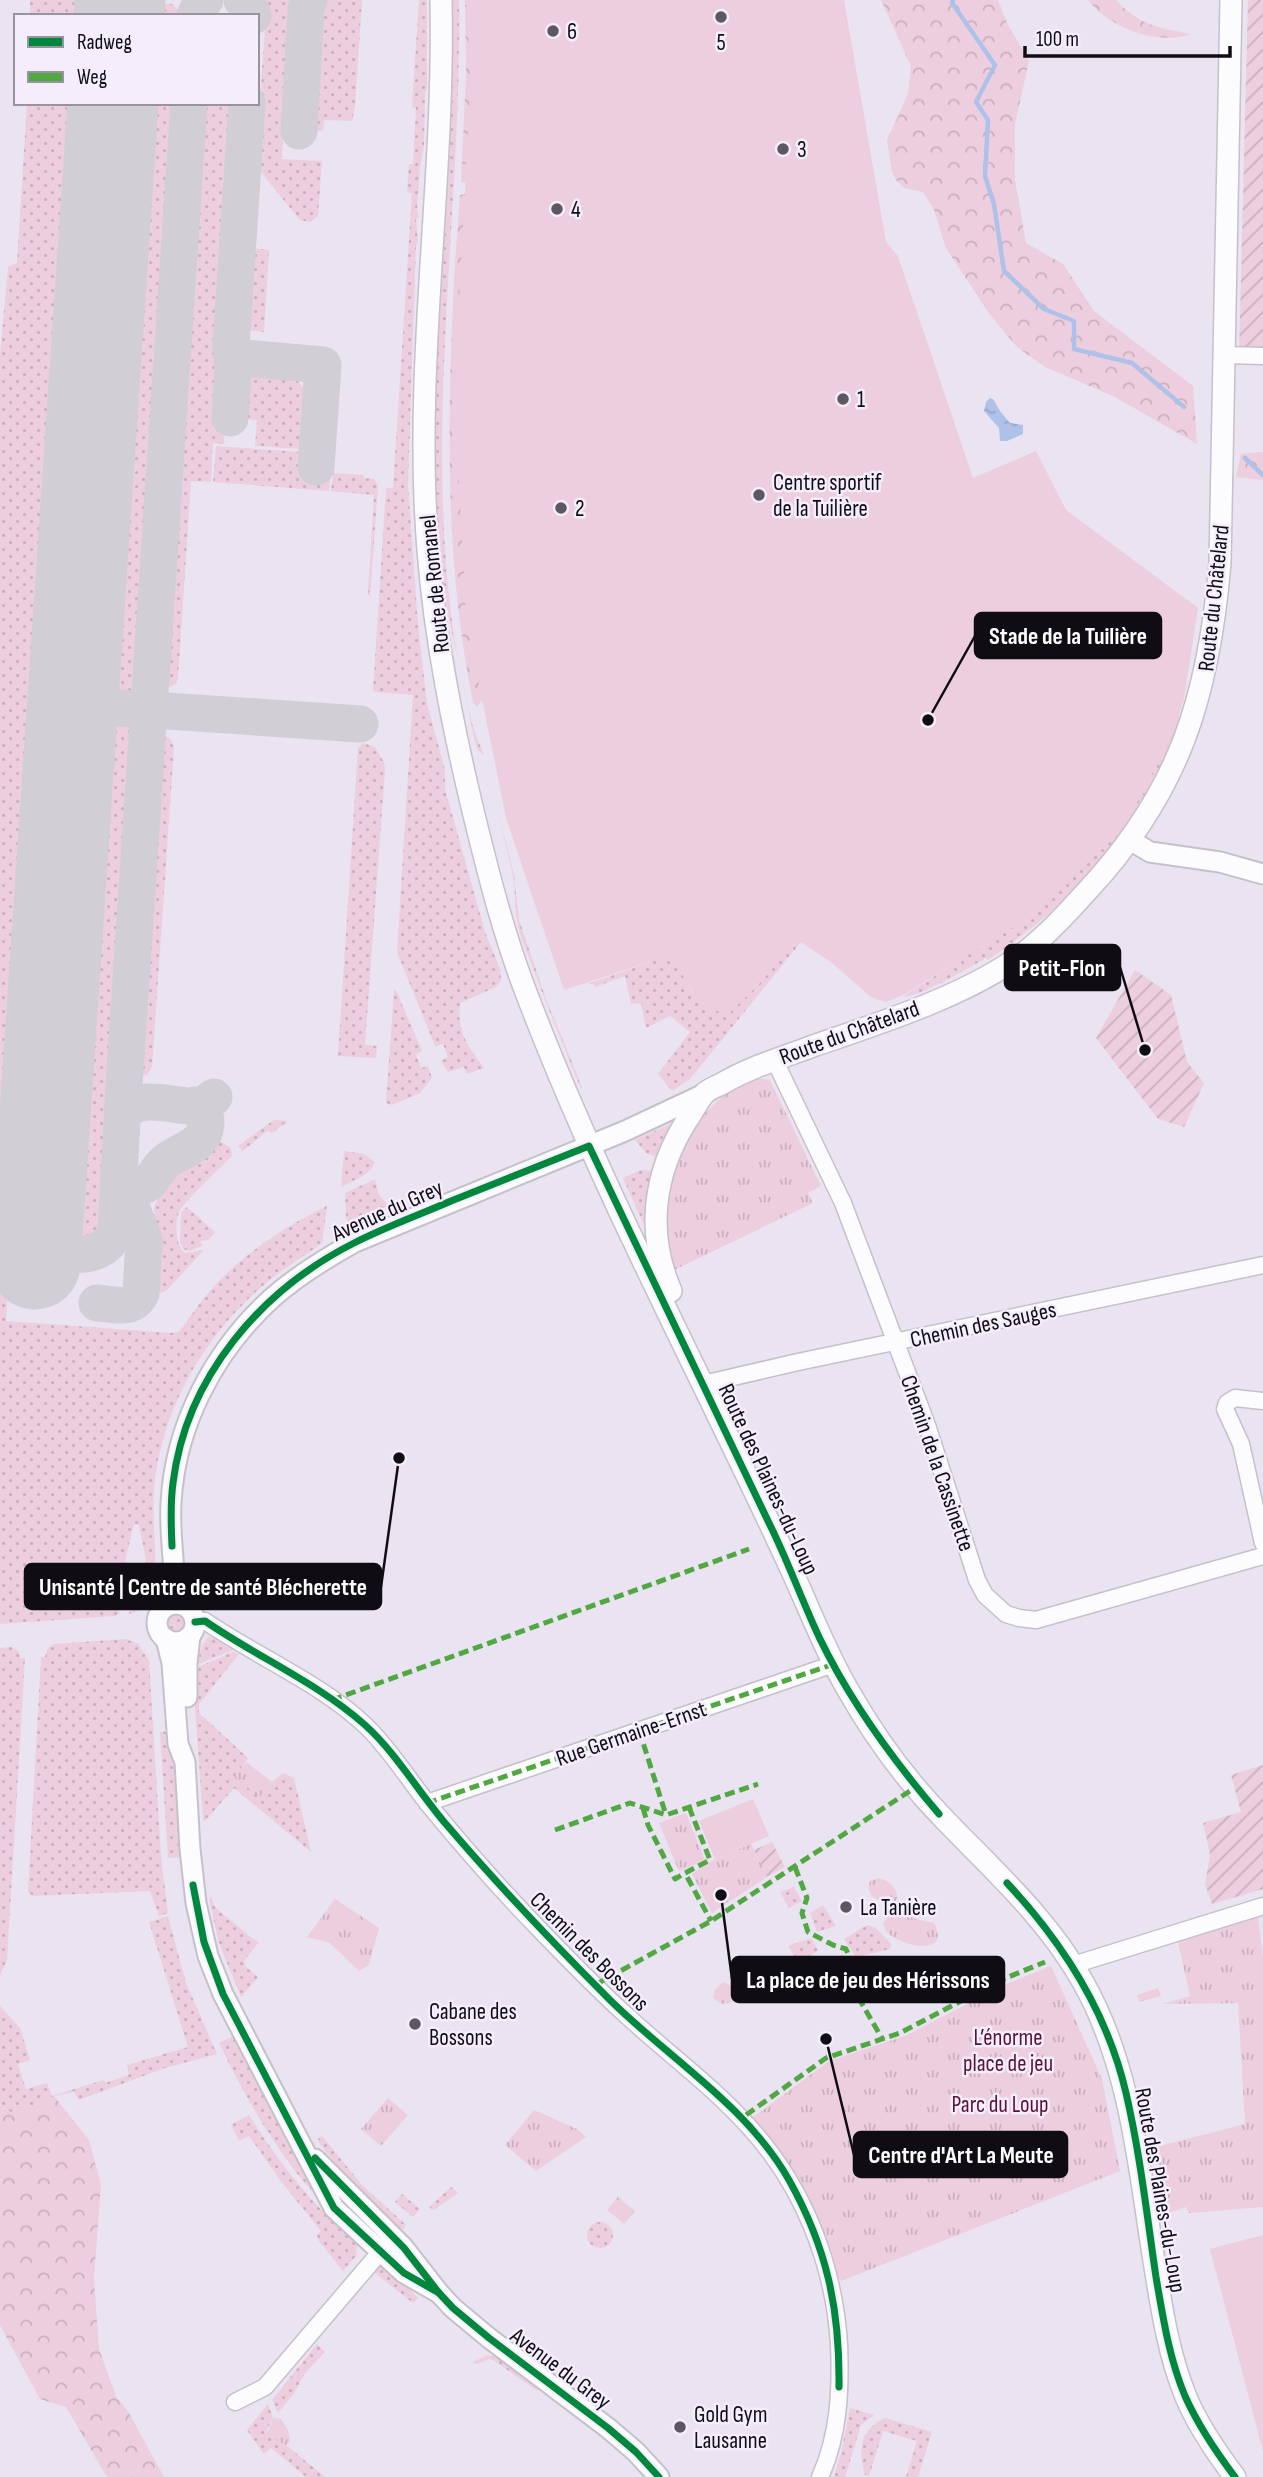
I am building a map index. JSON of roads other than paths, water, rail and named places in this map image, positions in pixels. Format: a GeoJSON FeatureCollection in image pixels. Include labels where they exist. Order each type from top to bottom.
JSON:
{"type":"FeatureCollection","features":[{"type":"Feature","properties":{"kind":"main road","name":"Route de Romanel"},"geometry":{"type":"LineString","coordinates":[[441,0],[442,71],[426,322],[423,463],[428,556],[437,635],[452,720],[502,923],[527,995],[589,1146]]}},
{"type":"Feature","properties":{"kind":"main road","name":"Route du Châtelard"},"geometry":{"type":"LineString","coordinates":[[704,1094],[735,1076],[774,1059],[898,1016],[991,975],[1045,935],[1104,873],[1130,840],[1166,784],[1182,749],[1206,671],[1220,563],[1231,0]]}},
{"type":"Feature","properties":{"kind":"main road","name":"Route des Plaines-du-Loup"},"geometry":{"type":"LineString","coordinates":[[703,1384],[703,1366],[661,1268],[656,1217],[664,1167],[677,1136],[704,1094]]}},
{"type":"Feature","properties":{"kind":"main road","name":"Route des Plaines-du-Loup"},"geometry":{"type":"LineString","coordinates":[[589,1146],[650,1279],[792,1571],[820,1639],[849,1693],[911,1781],[939,1814],[1035,1913],[1073,1965],[1104,2025],[1126,2094],[1170,2349],[1191,2409],[1215,2451],[1236,2477]]}},
{"type":"Feature","properties":{"kind":"street"},"geometry":{"type":"LineString","coordinates":[[1225,355],[1263,356]]}},
{"type":"Feature","properties":{"kind":"street"},"geometry":{"type":"LineString","coordinates":[[1130,840],[1150,852],[1220,862],[1263,874]]}},
{"type":"Feature","properties":{"kind":"street","name":"Chemin de la Cassinette"},"geometry":{"type":"LineString","coordinates":[[774,1059],[843,1203],[927,1425],[977,1580],[985,1595],[1006,1614],[1036,1620],[1263,1556]]}},
{"type":"Feature","properties":{"kind":"street","name":"Avenue du Grey"},"geometry":{"type":"LineString","coordinates":[[175,1604],[171,1506],[177,1459],[200,1393],[219,1360],[241,1330],[273,1297],[293,1281],[355,1242],[589,1146],[704,1094]]}},
{"type":"Feature","properties":{"kind":"street","name":"Chemin des Sauges"},"geometry":{"type":"LineString","coordinates":[[703,1384],[1263,1265]]}},
{"type":"Feature","properties":{"kind":"street"},"geometry":{"type":"LineString","coordinates":[[1263,1401],[1235,1398],[1227,1403],[1226,1409],[1241,1444],[1263,1543]]}},
{"type":"Feature","properties":{"kind":"street"},"geometry":{"type":"LineString","coordinates":[[175,1604],[189,1609],[193,1629],[181,1641],[166,1639],[159,1630],[158,1618],[164,1608],[175,1604]]}},
{"type":"Feature","properties":{"kind":"street","name":"Chemin des Bossons"},"geometry":{"type":"LineString","coordinates":[[193,1629],[205,1621],[348,1711],[366,1726],[495,1882],[542,1932],[624,2014],[749,2126],[769,2149],[811,2222],[826,2266],[837,2317],[839,2387],[835,2426],[828,2461],[820,2477]]}},
{"type":"Feature","properties":{"kind":"street","name":"Avenue du Grey"},"geometry":{"type":"LineString","coordinates":[[185,1762],[190,1745],[186,1684],[193,1629]]}},
{"type":"Feature","properties":{"kind":"street","name":"Avenue du Grey"},"geometry":{"type":"LineString","coordinates":[[166,1639],[172,1663],[178,1744],[185,1762],[193,1885],[208,1956],[223,1994],[269,2086],[303,2145],[387,2245],[489,2338],[615,2433],[659,2477]]}},
{"type":"Feature","properties":{"kind":"street","name":"Rue Germaine-Ernst"},"geometry":{"type":"LineString","coordinates":[[428,1802],[834,1664]]}},
{"type":"Feature","properties":{"kind":"street"},"geometry":{"type":"LineString","coordinates":[[1073,1965],[1263,1906]]}},
{"type":"Feature","properties":{"kind":"street"},"geometry":{"type":"LineString","coordinates":[[235,2402],[265,2387],[387,2245]]}},
{"type":"Feature","properties":{"kind":"water"},"geometry":{"type":"Polygon","coordinates":[[[990,398],[1010,423],[1023,425],[1023,434],[1000,441],[999,428],[984,411],[990,398]]]}},
{"type":"Feature","properties":{"kind":"waterway"},"geometry":{"type":"LineString","coordinates":[[953,0],[952,3],[995,65],[976,102],[988,120],[985,176],[994,204],[1004,271],[1044,309],[1074,321],[1074,349],[1132,363],[1184,407]]}},
{"type":"Feature","properties":{"kind":"waterway"},"geometry":{"type":"LineString","coordinates":[[1245,458],[1263,475]]}},
{"type":"Feature","properties":{"kind":"place","name":"5"},"geometry":{"type":"Point","coordinates":[721,17]}},
{"type":"Feature","properties":{"kind":"place","name":"6"},"geometry":{"type":"Point","coordinates":[553,31]}},
{"type":"Feature","properties":{"kind":"place","name":"3"},"geometry":{"type":"Point","coordinates":[783,149]}},
{"type":"Feature","properties":{"kind":"place","name":"4"},"geometry":{"type":"Point","coordinates":[557,209]}},
{"type":"Feature","properties":{"kind":"place","name":"1"},"geometry":{"type":"Point","coordinates":[843,399]}},
{"type":"Feature","properties":{"kind":"place","name":"Centre sportif de la Tuilière"},"geometry":{"type":"Point","coordinates":[759,495]}},
{"type":"Feature","properties":{"kind":"place","name":"2"},"geometry":{"type":"Point","coordinates":[561,508]}},
{"type":"Feature","properties":{"kind":"place","name":"Stade de la Tuilière"},"geometry":{"type":"Point","coordinates":[928,720]}},
{"type":"Feature","properties":{"kind":"place","name":"Petit-Flon"},"geometry":{"type":"Point","coordinates":[1145,1050]}},
{"type":"Feature","properties":{"kind":"place","name":"Unisanté | Centre de santé Blécherette"},"geometry":{"type":"Point","coordinates":[399,1458]}},
{"type":"Feature","properties":{"kind":"place","name":"La place de jeu des Hérissons"},"geometry":{"type":"Point","coordinates":[721,1895]}},
{"type":"Feature","properties":{"kind":"place","name":"La Tanière"},"geometry":{"type":"Point","coordinates":[846,1907]}},
{"type":"Feature","properties":{"kind":"place","name":"Cabane des Bossons"},"geometry":{"type":"Point","coordinates":[415,2024]}},
{"type":"Feature","properties":{"kind":"place","name":"Centre d'Art La Meute"},"geometry":{"type":"Point","coordinates":[826,2039]}},
{"type":"Feature","properties":{"kind":"place","name":"Gold Gym Lausanne"},"geometry":{"type":"Point","coordinates":[680,2427]}},
{"type":"Feature","properties":{"kind":"park label","name":"L’énorme place de jeu"},"geometry":{"type":"Point","coordinates":[1008,2050]}},
{"type":"Feature","properties":{"kind":"park label","name":"Parc du Loup"},"geometry":{"type":"Point","coordinates":[1000,2104]}}]}
